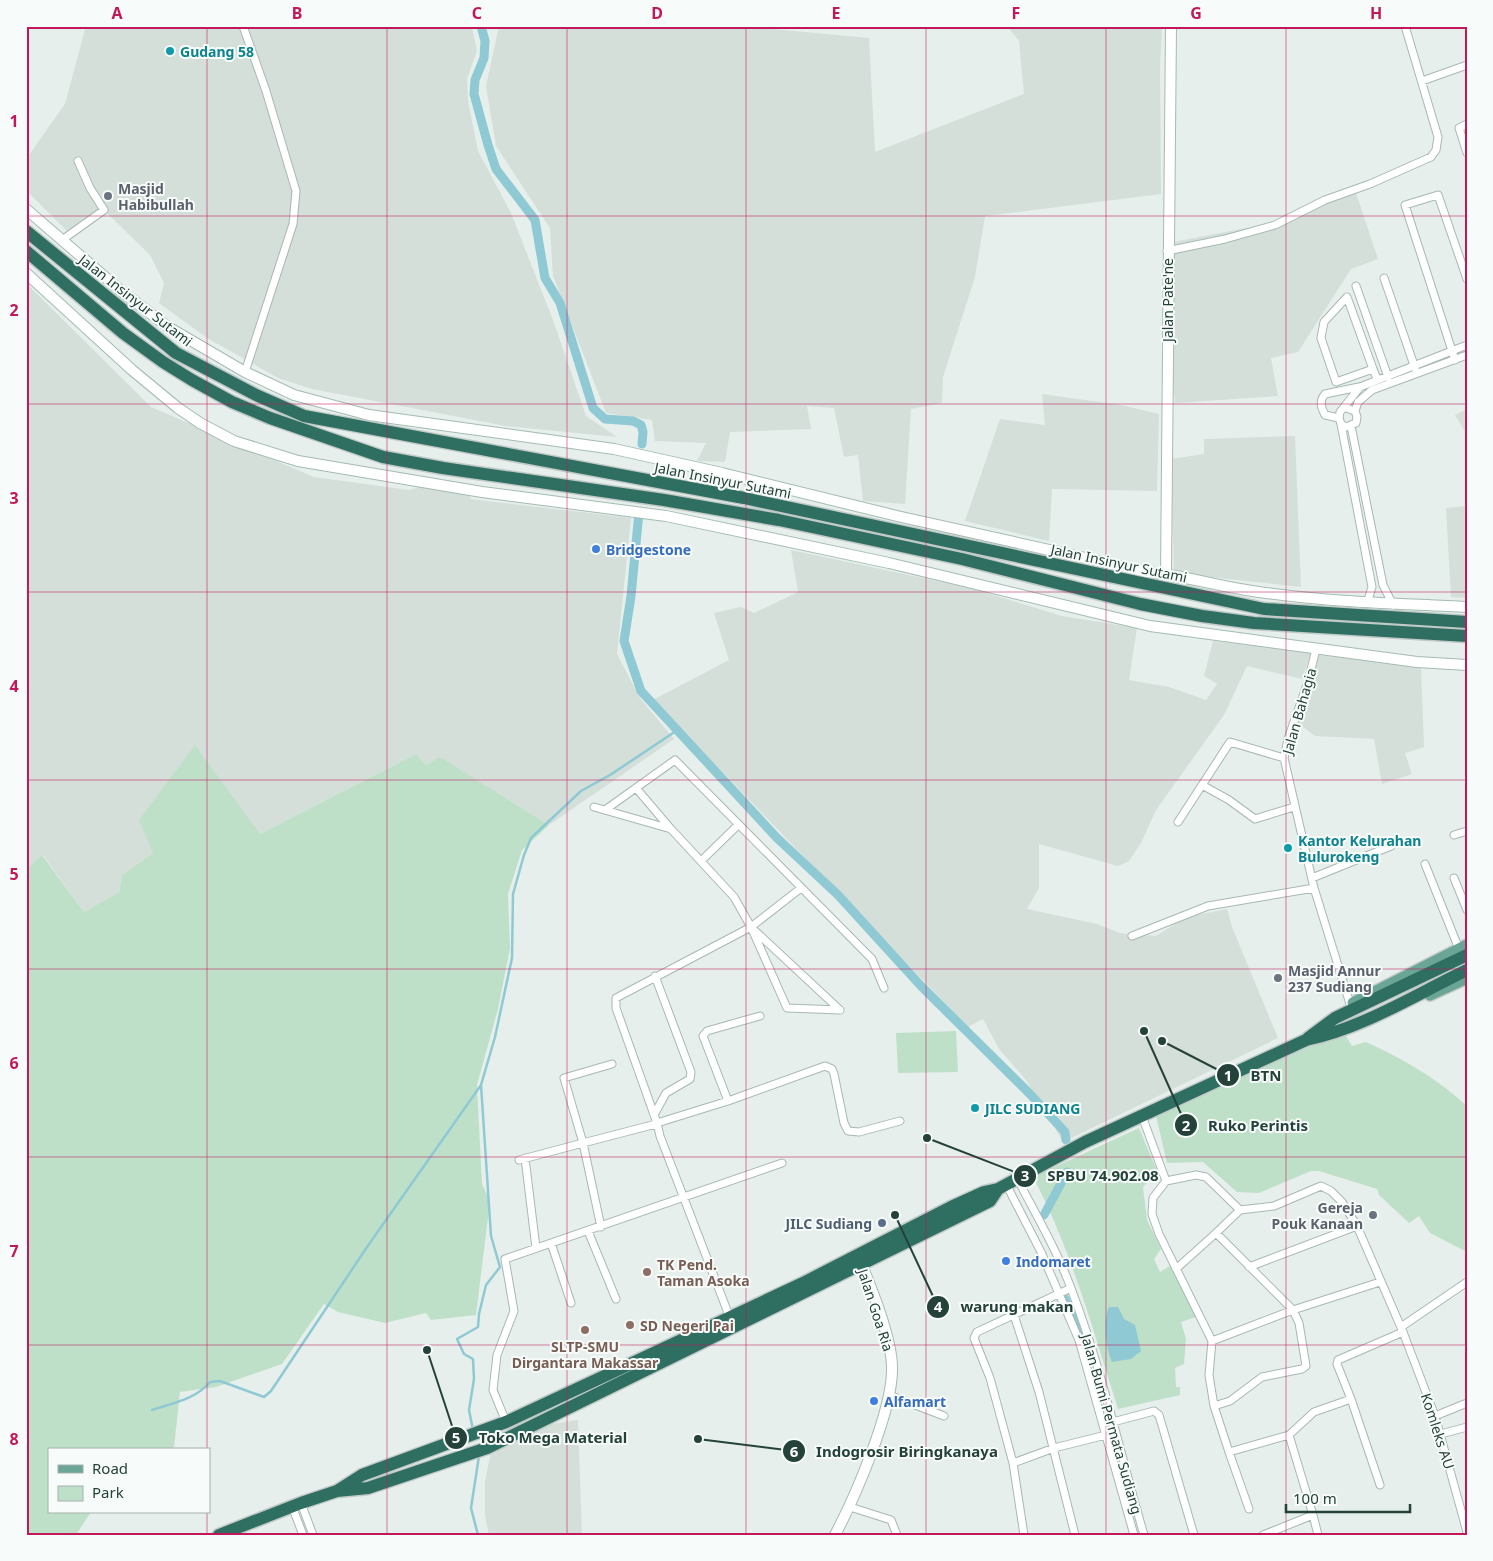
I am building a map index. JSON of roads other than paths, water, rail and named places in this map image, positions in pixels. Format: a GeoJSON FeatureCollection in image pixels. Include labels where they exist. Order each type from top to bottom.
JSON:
{"type":"FeatureCollection","features":[{"type":"Feature","properties":{"kind":"highway","name":"Jalan Insinyur Sutami"},"geometry":{"type":"LineString","coordinates":[[26,231],[176,353],[304,416],[744,498],[1264,609],[1467,622]]}},
{"type":"Feature","properties":{"kind":"highway"},"geometry":{"type":"LineString","coordinates":[[26,251],[123,333],[192,380],[232,402],[270,418],[383,457],[443,468],[664,500],[778,520],[962,559],[1140,604],[1202,616],[1264,624],[1467,636]]}},
{"type":"Feature","properties":{"kind":"highway"},"geometry":{"type":"LineString","coordinates":[[1338,1024],[1464,950]]}},
{"type":"Feature","properties":{"kind":"highway"},"geometry":{"type":"LineString","coordinates":[[219,1535],[296,1504],[337,1491],[368,1488],[487,1448],[859,1260],[967,1199],[1007,1183],[1085,1142],[1338,1024],[1467,970]]}},
{"type":"Feature","properties":{"kind":"highway"},"geometry":{"type":"LineString","coordinates":[[337,1491],[362,1475],[506,1422],[859,1260]]}},
{"type":"Feature","properties":{"kind":"main road"},"geometry":{"type":"LineString","coordinates":[[1464,950],[1341,1009],[1338,1024],[1354,1030],[1467,978]]}},
{"type":"Feature","properties":{"kind":"street"},"geometry":{"type":"LineString","coordinates":[[243,26],[266,91],[296,198],[293,224],[245,372]]}},
{"type":"Feature","properties":{"kind":"street","name":"Jalan Pate'ne"},"geometry":{"type":"LineString","coordinates":[[1166,574],[1167,251],[1171,26]]}},
{"type":"Feature","properties":{"kind":"street"},"geometry":{"type":"LineString","coordinates":[[1167,251],[1225,239],[1275,225],[1325,200],[1428,159],[1436,150],[1438,137],[1405,26]]}},
{"type":"Feature","properties":{"kind":"street"},"geometry":{"type":"LineString","coordinates":[[1422,82],[1467,65]]}},
{"type":"Feature","properties":{"kind":"street"},"geometry":{"type":"LineString","coordinates":[[1467,124],[1459,128],[1467,153]]}},
{"type":"Feature","properties":{"kind":"street"},"geometry":{"type":"LineString","coordinates":[[62,240],[104,210],[90,188],[78,160]]}},
{"type":"Feature","properties":{"kind":"street"},"geometry":{"type":"LineString","coordinates":[[1455,360],[1405,205],[1438,195],[1467,280]]}},
{"type":"Feature","properties":{"kind":"street"},"geometry":{"type":"LineString","coordinates":[[26,209],[168,327],[245,372],[294,395],[369,415],[614,449],[1028,546],[1148,572],[1246,590],[1367,603],[1467,607]]}},
{"type":"Feature","properties":{"kind":"street"},"geometry":{"type":"LineString","coordinates":[[26,273],[132,370],[178,408],[200,423],[234,441],[286,458],[324,467],[464,489],[666,516],[889,563],[1150,626],[1418,662],[1467,665]]}},
{"type":"Feature","properties":{"kind":"street"},"geometry":{"type":"LineString","coordinates":[[1384,278],[1417,374]]}},
{"type":"Feature","properties":{"kind":"street"},"geometry":{"type":"LineString","coordinates":[[1356,286],[1390,383]]}},
{"type":"Feature","properties":{"kind":"street"},"geometry":{"type":"LineString","coordinates":[[1373,369],[1336,382],[1321,338],[1324,322],[1347,297],[1377,379]]}},
{"type":"Feature","properties":{"kind":"street"},"geometry":{"type":"LineString","coordinates":[[1346,408],[1355,411],[1358,417],[1351,426],[1346,427],[1340,421],[1325,415],[1321,408],[1321,399],[1325,394],[1360,387],[1467,345]]}},
{"type":"Feature","properties":{"kind":"street"},"geometry":{"type":"LineString","coordinates":[[1355,411],[1364,395],[1390,383],[1467,355]]}},
{"type":"Feature","properties":{"kind":"street"},"geometry":{"type":"LineString","coordinates":[[1360,387],[1346,408],[1340,412],[1340,421],[1372,587],[1367,603]]}},
{"type":"Feature","properties":{"kind":"street"},"geometry":{"type":"LineString","coordinates":[[1351,426],[1383,585],[1393,605]]}},
{"type":"Feature","properties":{"kind":"street"},"geometry":{"type":"LineString","coordinates":[[1372,587],[1379,589],[1383,585]]}},
{"type":"Feature","properties":{"kind":"street","name":"Jalan Bahagia"},"geometry":{"type":"LineString","coordinates":[[1316,649],[1308,682],[1288,739],[1284,758],[1314,888],[1350,1004]]}},
{"type":"Feature","properties":{"kind":"street"},"geometry":{"type":"LineString","coordinates":[[1178,822],[1232,741],[1284,758]]}},
{"type":"Feature","properties":{"kind":"street"},"geometry":{"type":"LineString","coordinates":[[605,810],[675,760],[872,960],[884,988]]}},
{"type":"Feature","properties":{"kind":"street"},"geometry":{"type":"LineString","coordinates":[[1202,785],[1230,800],[1255,819],[1294,807]]}},
{"type":"Feature","properties":{"kind":"street"},"geometry":{"type":"LineString","coordinates":[[636,788],[734,897],[751,927],[787,1008],[840,1010],[751,927]]}},
{"type":"Feature","properties":{"kind":"street"},"geometry":{"type":"LineString","coordinates":[[594,807],[671,829]]}},
{"type":"Feature","properties":{"kind":"street"},"geometry":{"type":"LineString","coordinates":[[701,861],[738,825]]}},
{"type":"Feature","properties":{"kind":"street"},"geometry":{"type":"LineString","coordinates":[[1454,835],[1467,831]]}},
{"type":"Feature","properties":{"kind":"street"},"geometry":{"type":"LineString","coordinates":[[1312,878],[1391,846]]}},
{"type":"Feature","properties":{"kind":"street"},"geometry":{"type":"LineString","coordinates":[[1425,864],[1464,950]]}},
{"type":"Feature","properties":{"kind":"street"},"geometry":{"type":"LineString","coordinates":[[1454,878],[1467,910]]}},
{"type":"Feature","properties":{"kind":"street"},"geometry":{"type":"LineString","coordinates":[[730,1318],[683,1197],[614,1002],[619,995],[751,927],[801,888]]}},
{"type":"Feature","properties":{"kind":"street"},"geometry":{"type":"LineString","coordinates":[[1132,936],[1208,906],[1314,888]]}},
{"type":"Feature","properties":{"kind":"street"},"geometry":{"type":"LineString","coordinates":[[655,976],[691,1072],[690,1079],[666,1092],[656,1121]]}},
{"type":"Feature","properties":{"kind":"street"},"geometry":{"type":"LineString","coordinates":[[728,1101],[703,1036],[707,1031],[760,1016]]}},
{"type":"Feature","properties":{"kind":"street"},"geometry":{"type":"LineString","coordinates":[[601,1227],[583,1144],[564,1078],[612,1064]]}},
{"type":"Feature","properties":{"kind":"street"},"geometry":{"type":"LineString","coordinates":[[536,1248],[522,1159],[583,1144],[728,1101],[825,1066],[832,1069],[834,1074],[844,1123],[848,1131],[859,1132],[900,1121]]}},
{"type":"Feature","properties":{"kind":"street"},"geometry":{"type":"LineString","coordinates":[[1142,1116],[1166,1181]]}},
{"type":"Feature","properties":{"kind":"street"},"geometry":{"type":"LineString","coordinates":[[506,1422],[493,1390],[497,1355],[514,1311],[504,1260],[782,1163]]}},
{"type":"Feature","properties":{"kind":"street"},"geometry":{"type":"LineString","coordinates":[[1176,1269],[1240,1210],[1206,1176],[1196,1175],[1166,1181],[1153,1198],[1152,1212],[1159,1234],[1176,1269],[1212,1341],[1209,1375],[1214,1406],[1249,1509]]}},
{"type":"Feature","properties":{"kind":"street","name":"Jalan Bumi Permata Sudiang"},"geometry":{"type":"LineString","coordinates":[[1007,1183],[1071,1288],[1098,1366],[1144,1535]]}},
{"type":"Feature","properties":{"kind":"street","name":"Jalan Bumi Permata Sudiang"},"geometry":{"type":"LineString","coordinates":[[1007,1183],[1079,1340],[1134,1535]]}},
{"type":"Feature","properties":{"kind":"street","name":"Komleks AU"},"geometry":{"type":"LineString","coordinates":[[1240,1210],[1274,1206],[1323,1186],[1342,1202],[1357,1226],[1402,1330],[1435,1416],[1467,1532]]}},
{"type":"Feature","properties":{"kind":"street"},"geometry":{"type":"LineString","coordinates":[[1249,1267],[1357,1226]]}},
{"type":"Feature","properties":{"kind":"street"},"geometry":{"type":"LineString","coordinates":[[588,1231],[616,1299]]}},
{"type":"Feature","properties":{"kind":"street"},"geometry":{"type":"LineString","coordinates":[[1214,1406],[1230,1401],[1262,1377],[1304,1369],[1306,1362],[1299,1323],[1293,1310],[1216,1233]]}},
{"type":"Feature","properties":{"kind":"street"},"geometry":{"type":"LineString","coordinates":[[551,1243],[571,1303]]}},
{"type":"Feature","properties":{"kind":"street","name":"Jalan Goa Ria"},"geometry":{"type":"LineString","coordinates":[[835,1535],[850,1507],[889,1395],[892,1370],[888,1344],[859,1260]]}},
{"type":"Feature","properties":{"kind":"street"},"geometry":{"type":"LineString","coordinates":[[1212,1341],[1293,1310],[1380,1282]]}},
{"type":"Feature","properties":{"kind":"street"},"geometry":{"type":"LineString","coordinates":[[1380,1485],[1337,1364],[1338,1360],[1402,1330],[1467,1282]]}},
{"type":"Feature","properties":{"kind":"street"},"geometry":{"type":"LineString","coordinates":[[1024,1535],[1013,1463],[991,1381],[974,1336],[977,1332],[1071,1288]]}},
{"type":"Feature","properties":{"kind":"street"},"geometry":{"type":"LineString","coordinates":[[1014,1314],[1039,1392],[1075,1535]]}},
{"type":"Feature","properties":{"kind":"street"},"geometry":{"type":"LineString","coordinates":[[889,1395],[944,1416]]}},
{"type":"Feature","properties":{"kind":"street"},"geometry":{"type":"LineString","coordinates":[[1229,1452],[1289,1435],[1314,1412],[1351,1399]]}},
{"type":"Feature","properties":{"kind":"street"},"geometry":{"type":"LineString","coordinates":[[1435,1416],[1467,1403]]}},
{"type":"Feature","properties":{"kind":"street"},"geometry":{"type":"LineString","coordinates":[[1113,1422],[1154,1411],[1159,1415],[1194,1535]]}},
{"type":"Feature","properties":{"kind":"street"},"geometry":{"type":"LineString","coordinates":[[1441,1434],[1467,1427]]}},
{"type":"Feature","properties":{"kind":"street"},"geometry":{"type":"LineString","coordinates":[[1013,1463],[1054,1448],[1106,1435]]}},
{"type":"Feature","properties":{"kind":"street"},"geometry":{"type":"LineString","coordinates":[[1289,1435],[1318,1535]]}},
{"type":"Feature","properties":{"kind":"street"},"geometry":{"type":"LineString","coordinates":[[296,1504],[303,1535]]}},
{"type":"Feature","properties":{"kind":"street"},"geometry":{"type":"LineString","coordinates":[[296,1504],[313,1535]]}},
{"type":"Feature","properties":{"kind":"street"},"geometry":{"type":"LineString","coordinates":[[850,1507],[891,1520],[897,1535]]}},
{"type":"Feature","properties":{"kind":"street"},"geometry":{"type":"LineString","coordinates":[[1263,1535],[1313,1515]]}},
{"type":"Feature","properties":{"kind":"water"},"geometry":{"type":"Polygon","coordinates":[[[1109,1307],[1118,1307],[1124,1319],[1135,1325],[1141,1351],[1131,1359],[1112,1362],[1106,1335],[1106,1320],[1109,1307]]]}},
{"type":"Feature","properties":{"kind":"waterway"},"geometry":{"type":"LineString","coordinates":[[481,26],[485,41],[484,58],[475,80],[474,94],[496,169],[535,220],[545,278],[560,303],[593,408],[605,419],[633,421],[641,425],[643,432],[642,444]]}},
{"type":"Feature","properties":{"kind":"waterway"},"geometry":{"type":"LineString","coordinates":[[639,512],[631,596],[624,641],[641,691],[777,838],[838,895],[921,986],[1029,1093],[1065,1132],[1066,1140]]}},
{"type":"Feature","properties":{"kind":"waterway"},"geometry":{"type":"LineString","coordinates":[[473,1430],[469,1410],[474,1379],[473,1359],[464,1354],[457,1339],[478,1327],[486,1285],[500,1267],[491,1236],[481,1085],[495,1037],[512,958],[513,894],[524,855],[531,838],[581,791],[610,775],[676,731]]}},
{"type":"Feature","properties":{"kind":"waterway"},"geometry":{"type":"LineString","coordinates":[[152,1410],[176,1403],[198,1393],[210,1382],[220,1381],[264,1397],[271,1391],[367,1247],[481,1085]]}},
{"type":"Feature","properties":{"kind":"waterway"},"geometry":{"type":"LineString","coordinates":[[1044,1215],[1067,1172]]}},
{"type":"Feature","properties":{"kind":"waterway"},"geometry":{"type":"LineString","coordinates":[[1065,1299],[1080,1335]]}},
{"type":"Feature","properties":{"kind":"waterway"},"geometry":{"type":"LineString","coordinates":[[478,1535],[471,1508],[479,1456]]}},
{"type":"Feature","properties":{"kind":"place","name":"Gudang 58"},"geometry":{"type":"Point","coordinates":[170,51]}},
{"type":"Feature","properties":{"kind":"place","name":"Masjid Habibullah"},"geometry":{"type":"Point","coordinates":[108,196]}},
{"type":"Feature","properties":{"kind":"place","name":"Bridgestone"},"geometry":{"type":"Point","coordinates":[596,549]}},
{"type":"Feature","properties":{"kind":"place","name":"Kantor Kelurahan Bulurokeng"},"geometry":{"type":"Point","coordinates":[1288,848]}},
{"type":"Feature","properties":{"kind":"place","name":"Masjid Annur 237 Sudiang"},"geometry":{"type":"Point","coordinates":[1278,978]}},
{"type":"Feature","properties":{"kind":"place","name":"Ruko Perintis"},"geometry":{"type":"Point","coordinates":[1144,1031]}},
{"type":"Feature","properties":{"kind":"place","name":"BTN"},"geometry":{"type":"Point","coordinates":[1162,1041]}},
{"type":"Feature","properties":{"kind":"place","name":"JILC SUDIANG"},"geometry":{"type":"Point","coordinates":[975,1108]}},
{"type":"Feature","properties":{"kind":"place","name":"SPBU 74.902.08"},"geometry":{"type":"Point","coordinates":[927,1138]}},
{"type":"Feature","properties":{"kind":"place","name":"warung makan"},"geometry":{"type":"Point","coordinates":[895,1215]}},
{"type":"Feature","properties":{"kind":"place","name":"Gereja Pouk Kanaan"},"geometry":{"type":"Point","coordinates":[1373,1215]}},
{"type":"Feature","properties":{"kind":"place","name":"JILC Sudiang"},"geometry":{"type":"Point","coordinates":[882,1223]}},
{"type":"Feature","properties":{"kind":"place","name":"Indomaret"},"geometry":{"type":"Point","coordinates":[1006,1261]}},
{"type":"Feature","properties":{"kind":"place","name":"TK Pend. Taman Asoka"},"geometry":{"type":"Point","coordinates":[647,1272]}},
{"type":"Feature","properties":{"kind":"place","name":"SD Negeri Pai"},"geometry":{"type":"Point","coordinates":[630,1325]}},
{"type":"Feature","properties":{"kind":"place","name":"SLTP-SMU Dirgantara Makassar"},"geometry":{"type":"Point","coordinates":[585,1330]}},
{"type":"Feature","properties":{"kind":"place","name":"Toko Mega Material"},"geometry":{"type":"Point","coordinates":[427,1350]}},
{"type":"Feature","properties":{"kind":"place","name":"Alfamart"},"geometry":{"type":"Point","coordinates":[874,1401]}},
{"type":"Feature","properties":{"kind":"place","name":"Indogrosir Biringkanaya"},"geometry":{"type":"Point","coordinates":[698,1439]}}]}
